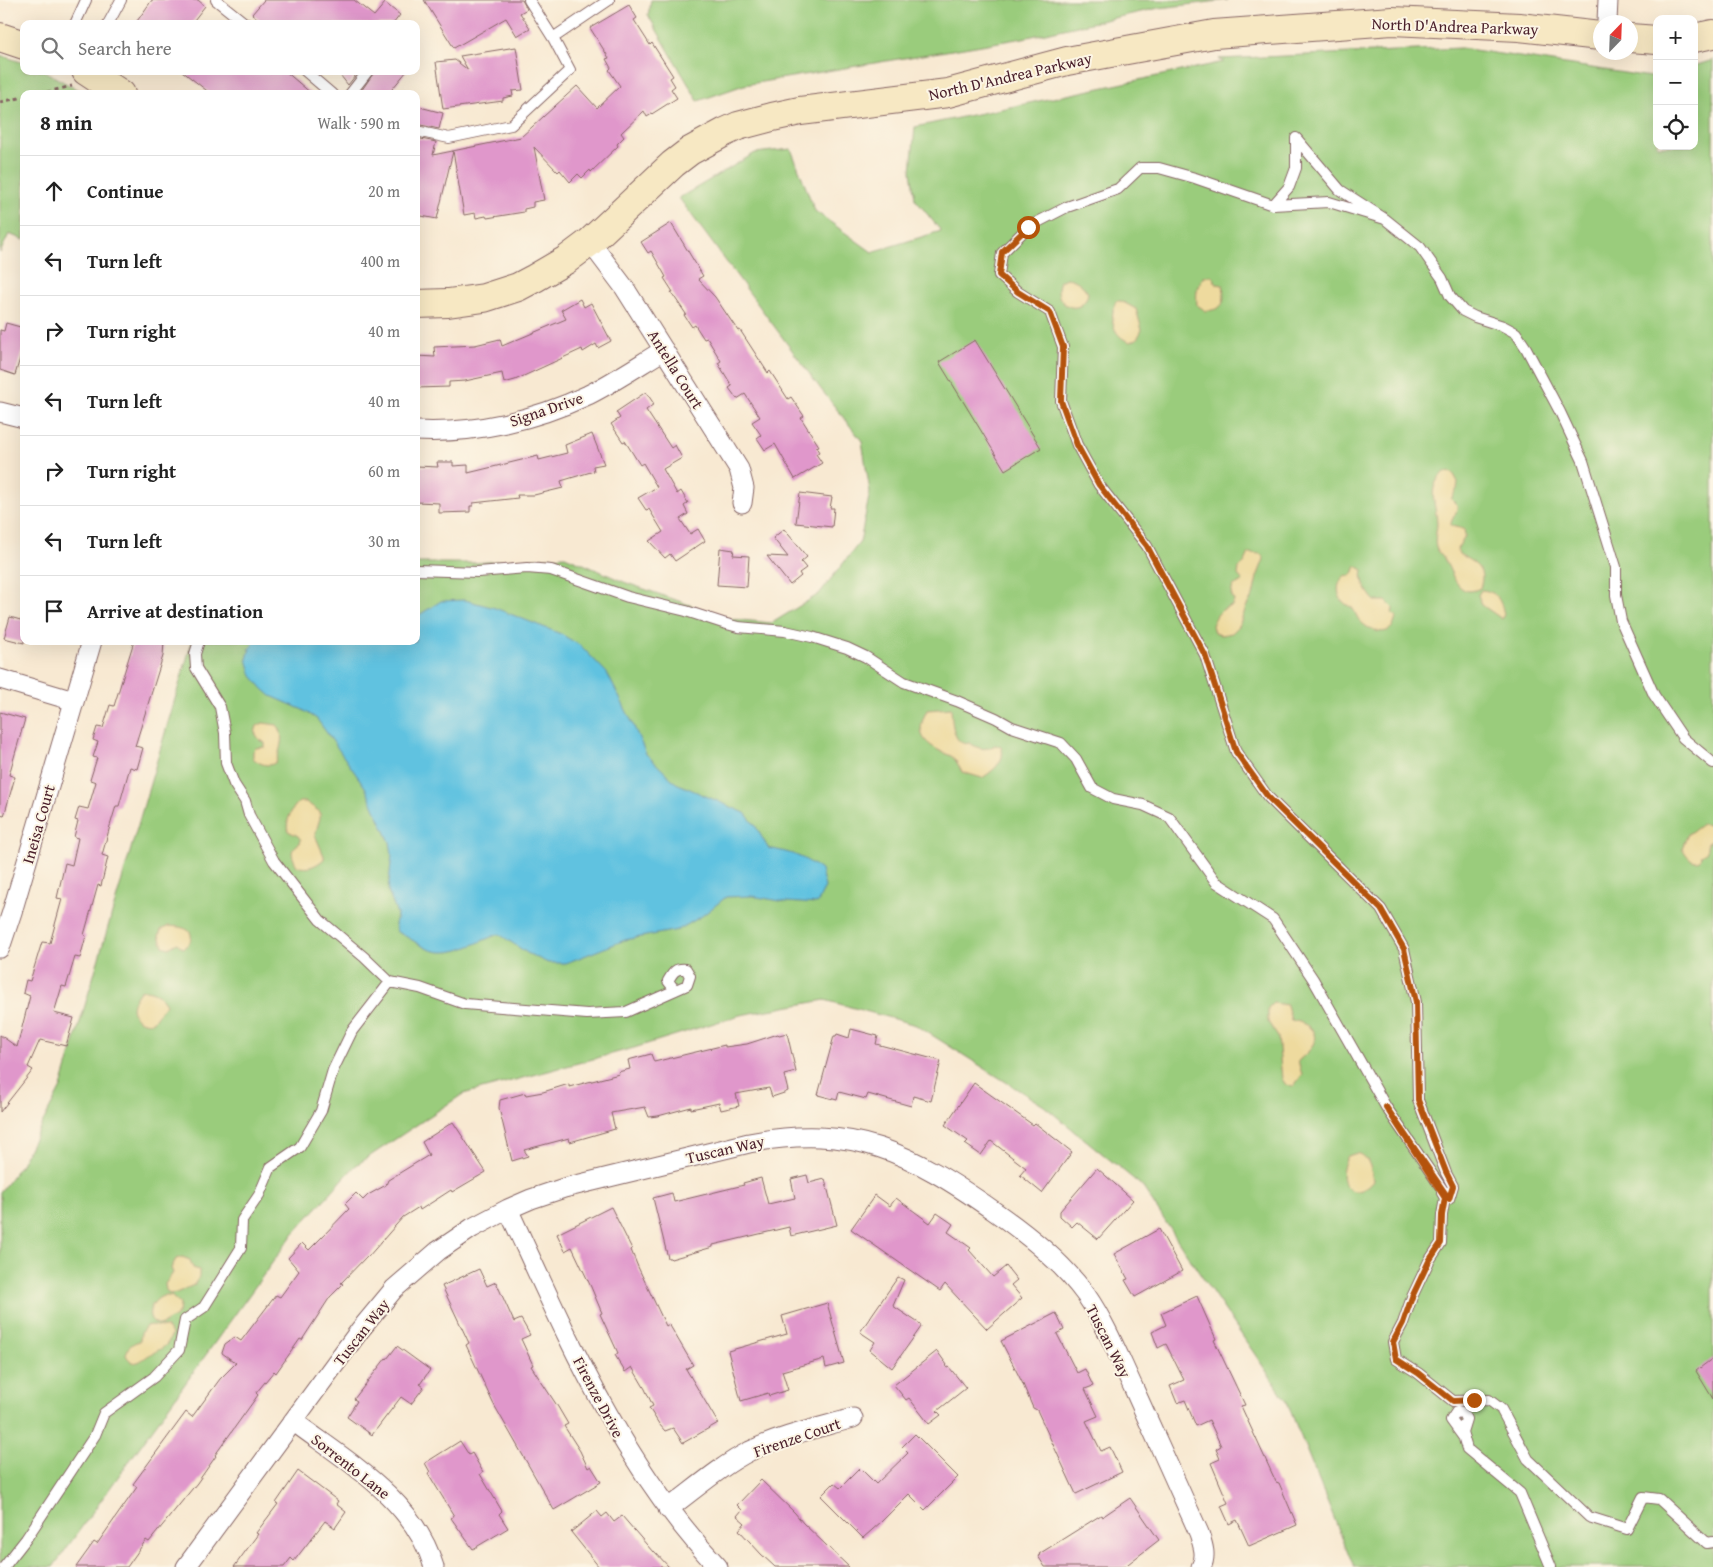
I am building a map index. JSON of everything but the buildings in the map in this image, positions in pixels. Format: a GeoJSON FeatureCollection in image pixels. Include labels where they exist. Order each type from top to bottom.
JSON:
{"type":"FeatureCollection","features":[{"type":"Feature","properties":{"kind":"street"},"geometry":{"type":"LineString","coordinates":[[1607,15],[1608,0]]}},
{"type":"Feature","properties":{"kind":"street","name":"North D'Andrea Parkway"},"geometry":{"type":"LineString","coordinates":[[420,304],[448,304],[484,298],[518,287],[550,271],[590,242],[673,164],[695,148],[738,126],[790,113],[948,94],[1068,61],[1214,34],[1392,21],[1519,27],[1593,35]]}},
{"type":"Feature","properties":{"kind":"street"},"geometry":{"type":"LineString","coordinates":[[1698,37],[1713,34]]}},
{"type":"Feature","properties":{"kind":"street"},"geometry":{"type":"LineString","coordinates":[[0,38],[20,44]]}},
{"type":"Feature","properties":{"kind":"street"},"geometry":{"type":"LineString","coordinates":[[1638,39],[1653,40]]}},
{"type":"Feature","properties":{"kind":"street"},"geometry":{"type":"LineString","coordinates":[[79,79],[110,90]]}},
{"type":"Feature","properties":{"kind":"street","name":"Antella Court"},"geometry":{"type":"LineString","coordinates":[[590,242],[624,287],[739,469],[744,488],[742,503]]}},
{"type":"Feature","properties":{"kind":"street","name":"Signa Drive"},"geometry":{"type":"LineString","coordinates":[[420,431],[479,428],[547,412],[588,394],[624,375],[664,350]]}},
{"type":"Feature","properties":{"kind":"street"},"geometry":{"type":"LineString","coordinates":[[0,412],[20,417]]}},
{"type":"Feature","properties":{"kind":"street","name":"Ineisa Court"},"geometry":{"type":"LineString","coordinates":[[0,948],[91,645]]}},
{"type":"Feature","properties":{"kind":"street"},"geometry":{"type":"LineString","coordinates":[[0,679],[74,701]]}},
{"type":"Feature","properties":{"kind":"street","name":"Tuscan Way"},"geometry":{"type":"LineString","coordinates":[[186,1567],[360,1330],[394,1289],[438,1251],[472,1228],[508,1209],[564,1188],[749,1143],[776,1138],[811,1136],[845,1139],[878,1146],[910,1159],[957,1185],[1024,1232],[1057,1262],[1086,1295],[1104,1325],[1199,1533],[1203,1544],[1205,1560],[1201,1567]]}},
{"type":"Feature","properties":{"kind":"street","name":"Firenze Drive"},"geometry":{"type":"LineString","coordinates":[[508,1209],[606,1413],[668,1509],[718,1567]]}},
{"type":"Feature","properties":{"kind":"street","name":"Firenze Court"},"geometry":{"type":"LineString","coordinates":[[668,1509],[720,1470],[749,1452],[779,1439],[853,1418]]}},
{"type":"Feature","properties":{"kind":"street","name":"Sorrento Lane"},"geometry":{"type":"LineString","coordinates":[[293,1422],[372,1481],[395,1502],[424,1542],[434,1567]]}},
{"type":"Feature","properties":{"kind":"lane"},"geometry":{"type":"LineString","coordinates":[[77,20],[86,0]]}},
{"type":"Feature","properties":{"kind":"lane"},"geometry":{"type":"LineString","coordinates":[[110,20],[121,0]]}},
{"type":"Feature","properties":{"kind":"lane"},"geometry":{"type":"LineString","coordinates":[[216,0],[241,20]]}},
{"type":"Feature","properties":{"kind":"lane"},"geometry":{"type":"LineString","coordinates":[[420,132],[449,138],[511,125],[570,70],[553,38],[529,0]]}},
{"type":"Feature","properties":{"kind":"lane"},"geometry":{"type":"LineString","coordinates":[[553,38],[609,0]]}},
{"type":"Feature","properties":{"kind":"lane"},"geometry":{"type":"LineString","coordinates":[[309,75],[327,90]]}},
{"type":"Feature","properties":{"kind":"lane"},"geometry":{"type":"LineString","coordinates":[[353,90],[365,75]]}},
{"type":"Feature","properties":{"kind":"lane"},"geometry":{"type":"LineString","coordinates":[[1273,205],[1289,187],[1296,168],[1296,138],[1340,190],[1385,219],[1420,247],[1442,278],[1450,296],[1463,311],[1516,333],[1560,412],[1583,460],[1616,567],[1616,595],[1622,621],[1654,695],[1684,738],[1713,763]]}},
{"type":"Feature","properties":{"kind":"lane"},"geometry":{"type":"LineString","coordinates":[[1385,219],[1329,202],[1273,205],[1195,178],[1159,168],[1140,168],[1118,189],[1067,207],[1028,227],[1002,252],[999,275],[1018,292],[1050,312],[1063,347],[1061,401],[1077,445],[1099,485],[1147,546],[1205,655],[1236,752],[1268,797],[1381,909],[1404,949],[1416,1002],[1418,1100],[1453,1186],[1449,1199],[1386,1107]]}},
{"type":"Feature","properties":{"kind":"lane"},"geometry":{"type":"LineString","coordinates":[[420,570],[478,572],[527,568],[551,570],[628,597],[686,611],[738,627],[785,630],[847,648],[866,656],[904,682],[957,701],[1012,727],[1061,743],[1076,759],[1092,788],[1113,799],[1143,805],[1169,817],[1216,882],[1273,919],[1314,979],[1386,1107],[1445,1198],[1441,1243],[1422,1275],[1403,1323],[1393,1342],[1396,1359],[1418,1373],[1453,1401],[1489,1400],[1501,1409],[1528,1459],[1589,1517],[1627,1530],[1643,1497],[1659,1499],[1707,1543],[1713,1542]]}},
{"type":"Feature","properties":{"kind":"lane"},"geometry":{"type":"LineString","coordinates":[[197,645],[195,654],[196,668],[220,707],[225,733],[226,763],[234,784],[245,801],[249,815],[274,861],[320,920],[390,982],[420,988],[464,1004],[587,1014],[626,1012],[675,990]]}},
{"type":"Feature","properties":{"kind":"lane"},"geometry":{"type":"LineString","coordinates":[[4,1567],[26,1539],[95,1435],[104,1413],[154,1377],[179,1350],[185,1320],[204,1307],[241,1248],[242,1220],[259,1195],[271,1167],[300,1147],[321,1111],[333,1070],[352,1031],[390,982]]}},
{"type":"Feature","properties":{"kind":"lane"},"geometry":{"type":"LineString","coordinates":[[1464,1438],[1468,1449],[1520,1493],[1551,1567]]}},
{"type":"Feature","properties":{"kind":"path"},"geometry":{"type":"LineString","coordinates":[[50,90],[79,79]]}},
{"type":"Feature","properties":{"kind":"path"},"geometry":{"type":"LineString","coordinates":[[0,102],[20,98]]}},
{"type":"Feature","properties":{"kind":"green space"},"geometry":{"type":"Polygon","coordinates":[[[651,0],[1228,0],[1159,8],[1023,38],[744,85],[698,101],[648,15],[651,0]]]}},
{"type":"Feature","properties":{"kind":"green space"},"geometry":{"type":"Polygon","coordinates":[[[1461,48],[1653,77],[1653,150],[1698,150],[1698,65],[1713,60],[1713,1567],[1354,1567],[1286,1400],[1142,1186],[1044,1106],[916,1025],[825,1000],[740,1015],[634,1048],[463,1094],[355,1166],[293,1234],[53,1567],[0,1567],[0,1192],[20,1166],[61,1087],[191,645],[420,645],[420,563],[473,563],[565,556],[624,582],[730,619],[772,623],[819,594],[860,542],[870,492],[862,441],[820,388],[679,198],[755,153],[791,149],[815,211],[872,252],[941,231],[915,199],[911,171],[915,127],[1224,62],[1219,59],[1461,48]]]}},
{"type":"Feature","properties":{"kind":"green space"},"geometry":{"type":"Polygon","coordinates":[[[0,55],[20,62],[20,75],[51,75],[78,90],[20,90],[20,238],[9,234],[0,253],[0,55]]]}},
{"type":"Feature","properties":{"kind":"sand"},"geometry":{"type":"Polygon","coordinates":[[[1205,276],[1213,276],[1216,284],[1223,285],[1224,296],[1220,306],[1206,311],[1197,305],[1198,286],[1205,276]]]}},
{"type":"Feature","properties":{"kind":"sand"},"geometry":{"type":"Polygon","coordinates":[[[1066,278],[1078,282],[1088,293],[1085,301],[1080,306],[1068,306],[1059,297],[1060,281],[1066,278]]]}},
{"type":"Feature","properties":{"kind":"sand"},"geometry":{"type":"Polygon","coordinates":[[[1116,301],[1121,301],[1136,309],[1142,330],[1137,339],[1130,342],[1116,331],[1113,314],[1116,301]]]}},
{"type":"Feature","properties":{"kind":"sand"},"geometry":{"type":"Polygon","coordinates":[[[1444,472],[1453,473],[1458,482],[1457,489],[1451,499],[1457,505],[1451,526],[1464,529],[1465,536],[1457,549],[1459,554],[1478,567],[1482,576],[1480,588],[1472,591],[1461,588],[1436,547],[1437,523],[1433,496],[1435,484],[1444,472]]]}},
{"type":"Feature","properties":{"kind":"sand"},"geometry":{"type":"Polygon","coordinates":[[[1249,553],[1261,554],[1264,559],[1257,577],[1253,596],[1247,605],[1239,626],[1232,633],[1222,635],[1214,633],[1212,625],[1217,615],[1222,610],[1232,606],[1234,601],[1231,594],[1233,586],[1243,581],[1238,575],[1239,568],[1244,564],[1249,553]]]}},
{"type":"Feature","properties":{"kind":"sand"},"geometry":{"type":"Polygon","coordinates":[[[1356,566],[1363,570],[1363,582],[1372,598],[1375,601],[1386,601],[1393,608],[1392,614],[1396,616],[1391,628],[1387,631],[1377,631],[1366,626],[1358,619],[1352,608],[1343,602],[1339,594],[1338,590],[1342,578],[1353,574],[1356,566]]]}},
{"type":"Feature","properties":{"kind":"sand"},"geometry":{"type":"Polygon","coordinates":[[[1481,590],[1495,595],[1504,614],[1502,619],[1482,605],[1478,595],[1481,590]]]}},
{"type":"Feature","properties":{"kind":"sand"},"geometry":{"type":"Polygon","coordinates":[[[951,708],[954,731],[960,741],[982,748],[995,745],[1001,747],[1002,756],[998,765],[982,778],[962,772],[953,757],[933,747],[922,734],[922,723],[927,710],[951,708]]]}},
{"type":"Feature","properties":{"kind":"sand"},"geometry":{"type":"Polygon","coordinates":[[[263,723],[277,725],[281,733],[281,743],[276,762],[270,765],[258,762],[253,758],[253,751],[256,748],[265,747],[265,743],[255,733],[257,726],[263,723]]]}},
{"type":"Feature","properties":{"kind":"sand"},"geometry":{"type":"Polygon","coordinates":[[[299,802],[306,802],[320,812],[315,835],[324,859],[308,867],[297,866],[292,851],[301,840],[298,836],[288,831],[287,827],[290,815],[299,802]]]}},
{"type":"Feature","properties":{"kind":"sand"},"geometry":{"type":"Polygon","coordinates":[[[1702,824],[1710,825],[1713,828],[1713,840],[1707,843],[1707,851],[1701,855],[1700,860],[1694,861],[1689,858],[1682,848],[1688,834],[1702,824]]]}},
{"type":"Feature","properties":{"kind":"sand"},"geometry":{"type":"Polygon","coordinates":[[[169,926],[187,929],[191,935],[189,944],[183,948],[177,943],[169,948],[163,946],[159,936],[161,930],[169,926]]]}},
{"type":"Feature","properties":{"kind":"sand"},"geometry":{"type":"Polygon","coordinates":[[[146,990],[158,994],[166,1004],[153,1022],[149,1023],[140,1021],[134,1016],[132,1008],[135,998],[140,991],[146,990]]]}},
{"type":"Feature","properties":{"kind":"sand"},"geometry":{"type":"Polygon","coordinates":[[[1273,1003],[1287,1005],[1291,1020],[1309,1027],[1314,1035],[1312,1047],[1298,1061],[1302,1075],[1293,1087],[1286,1085],[1282,1079],[1278,1037],[1268,1022],[1268,1008],[1273,1003]]]}},
{"type":"Feature","properties":{"kind":"sand"},"geometry":{"type":"Polygon","coordinates":[[[1357,1153],[1367,1160],[1373,1181],[1366,1188],[1353,1191],[1347,1188],[1342,1175],[1343,1166],[1348,1156],[1357,1153]]]}},
{"type":"Feature","properties":{"kind":"sand"},"geometry":{"type":"Polygon","coordinates":[[[182,1257],[190,1260],[193,1268],[199,1270],[199,1277],[194,1285],[169,1294],[165,1284],[173,1273],[171,1268],[176,1259],[182,1257]]]}},
{"type":"Feature","properties":{"kind":"sand"},"geometry":{"type":"Polygon","coordinates":[[[163,1296],[171,1296],[180,1304],[178,1313],[162,1325],[156,1323],[150,1317],[151,1307],[163,1296]]]}},
{"type":"Feature","properties":{"kind":"sand"},"geometry":{"type":"Polygon","coordinates":[[[146,1326],[167,1328],[172,1334],[167,1344],[139,1361],[133,1362],[129,1360],[126,1355],[129,1347],[140,1341],[141,1333],[146,1326]]]}},
{"type":"Feature","properties":{"kind":"water"},"geometry":{"type":"Polygon","coordinates":[[[465,600],[495,608],[561,634],[581,646],[607,673],[646,754],[676,783],[745,813],[755,825],[768,848],[796,855],[821,870],[825,887],[817,904],[786,902],[751,896],[726,897],[702,916],[678,930],[625,940],[566,963],[548,963],[527,953],[499,934],[455,951],[437,952],[397,932],[395,925],[397,914],[388,891],[392,854],[390,842],[365,787],[317,719],[303,710],[271,696],[252,676],[247,659],[252,645],[420,645],[420,614],[441,601],[465,600]]]}},
{"type":"Feature","properties":{"kind":"route"},"geometry":{"type":"LineString","coordinates":[[1028,227],[1002,252],[999,275],[1018,292],[1050,312],[1063,347],[1061,401],[1077,445],[1099,485],[1124,520],[1147,546],[1205,655],[1236,752],[1268,797],[1381,909],[1404,949],[1416,1002],[1418,1100],[1453,1186],[1449,1199],[1386,1107],[1445,1198],[1441,1243],[1429,1261],[1393,1342],[1396,1359],[1418,1373],[1453,1401],[1474,1400]]}}]}
